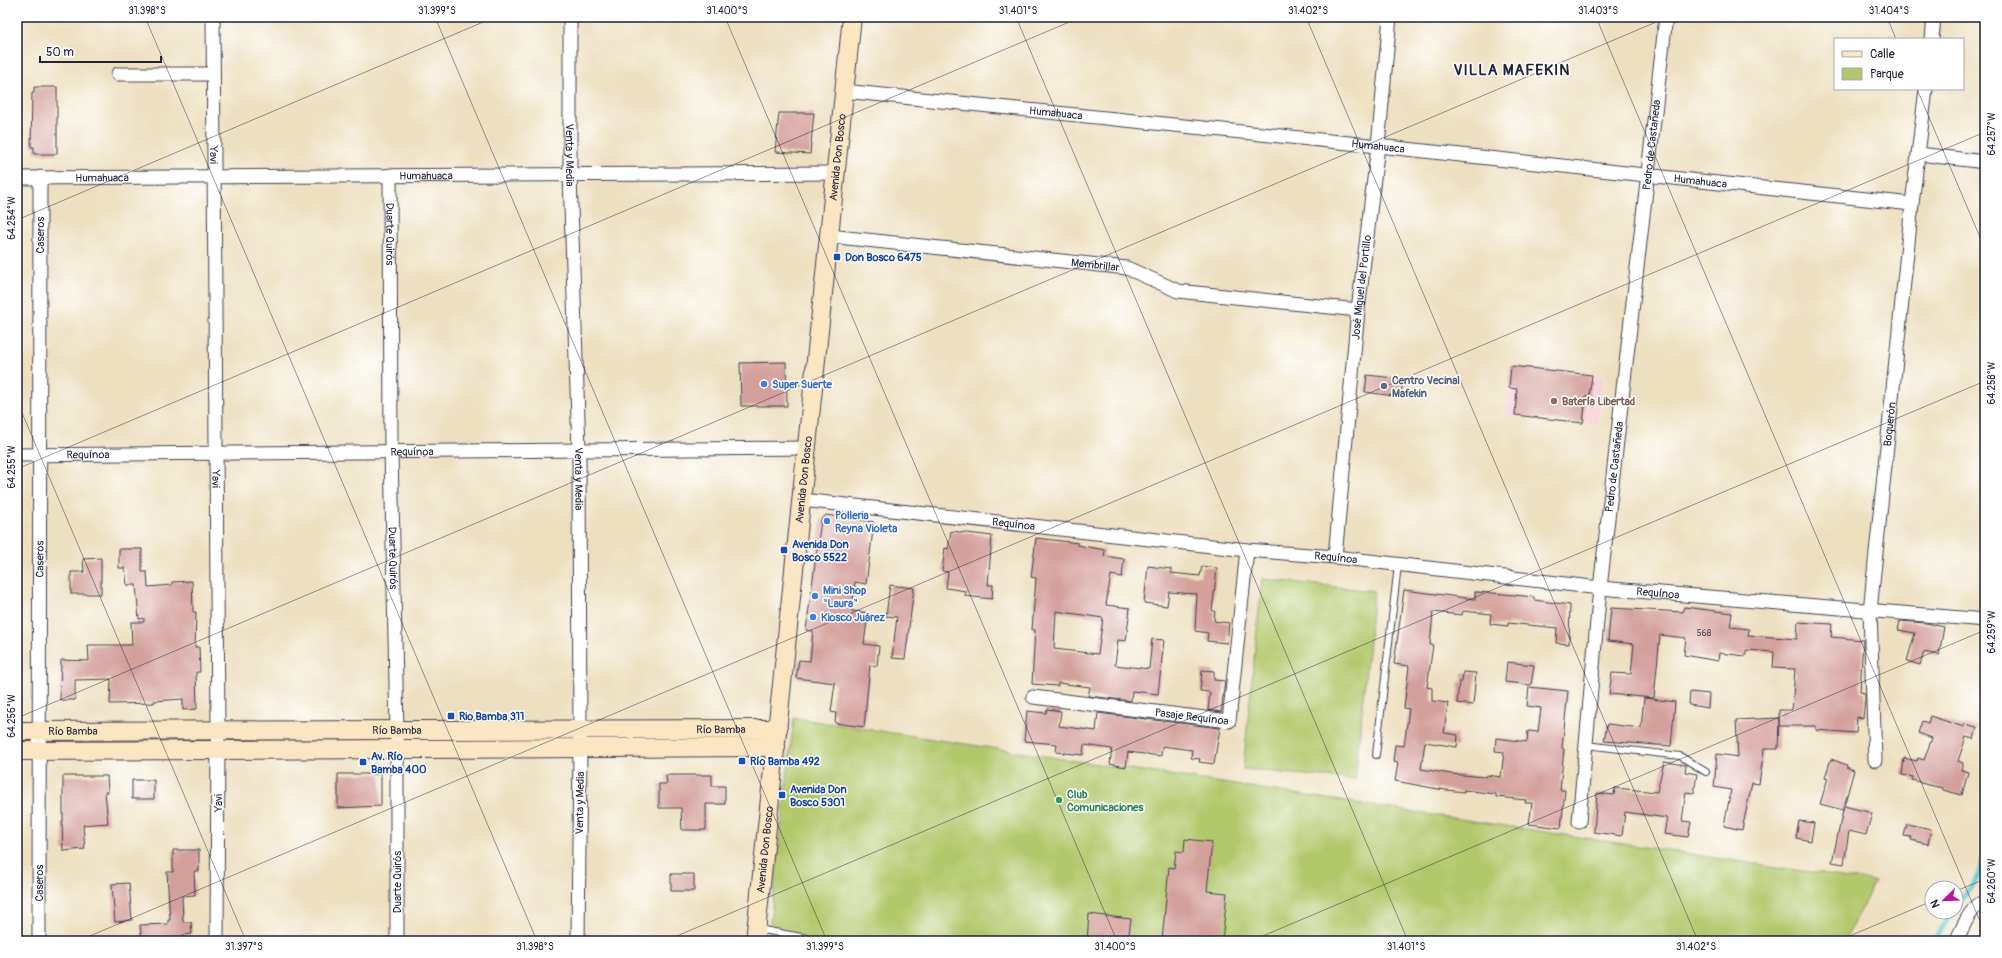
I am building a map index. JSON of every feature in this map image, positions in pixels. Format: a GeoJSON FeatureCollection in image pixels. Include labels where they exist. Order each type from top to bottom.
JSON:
{"type":"FeatureCollection","features":[{"type":"Feature","properties":{"kind":"main road","name":"Avenida Don Bosco"},"geometry":{"type":"LineString","coordinates":[[756,935],[852,17]]}},
{"type":"Feature","properties":{"kind":"main road","name":"Río Bamba"},"geometry":{"type":"LineString","coordinates":[[17,731],[778,729]]}},
{"type":"Feature","properties":{"kind":"main road","name":"Río Bamba"},"geometry":{"type":"LineString","coordinates":[[17,751],[776,747]]}},
{"type":"Feature","properties":{"kind":"street","name":"Yavi"},"geometry":{"type":"LineString","coordinates":[[213,17],[218,941]]}},
{"type":"Feature","properties":{"kind":"street","name":"Venta y Media"},"geometry":{"type":"LineString","coordinates":[[570,17],[570,175],[579,451],[580,747],[578,941]]}},
{"type":"Feature","properties":{"kind":"street","name":"José Miguel del Portillo"},"geometry":{"type":"LineString","coordinates":[[1335,557],[1358,310],[1378,146],[1390,17]]}},
{"type":"Feature","properties":{"kind":"street","name":"Pedro de Castañeda"},"geometry":{"type":"LineString","coordinates":[[1579,822],[1600,588],[1666,17]]}},
{"type":"Feature","properties":{"kind":"street"},"geometry":{"type":"LineString","coordinates":[[1932,38],[1934,17]]}},
{"type":"Feature","properties":{"kind":"street"},"geometry":{"type":"LineString","coordinates":[[118,74],[213,74]]}},
{"type":"Feature","properties":{"kind":"street","name":"Boquerón"},"geometry":{"type":"LineString","coordinates":[[1875,760],[1870,611],[1912,204],[1926,90]]}},
{"type":"Feature","properties":{"kind":"street","name":"Humahuaca"},"geometry":{"type":"LineString","coordinates":[[844,91],[1378,146],[1912,204]]}},
{"type":"Feature","properties":{"kind":"street"},"geometry":{"type":"LineString","coordinates":[[1919,154],[1985,162]]}},
{"type":"Feature","properties":{"kind":"street","name":"Humahuaca"},"geometry":{"type":"LineString","coordinates":[[17,178],[836,173]]}},
{"type":"Feature","properties":{"kind":"street","name":"Duarte Quirós"},"geometry":{"type":"LineString","coordinates":[[390,175],[391,452],[397,730],[397,941]]}},
{"type":"Feature","properties":{"kind":"street","name":"Caseros"},"geometry":{"type":"LineString","coordinates":[[38,941],[38,455],[40,177]]}},
{"type":"Feature","properties":{"kind":"street","name":"Membrillar"},"geometry":{"type":"LineString","coordinates":[[829,236],[1127,268],[1178,291],[1358,310]]}},
{"type":"Feature","properties":{"kind":"street","name":"Requínoa"},"geometry":{"type":"LineString","coordinates":[[17,455],[216,455],[807,448]]}},
{"type":"Feature","properties":{"kind":"street","name":"Requínoa"},"geometry":{"type":"LineString","coordinates":[[802,500],[1247,550],[1335,557],[1600,588],[1985,620]]}},
{"type":"Feature","properties":{"kind":"street","name":"Pasaje Requínoa"},"geometry":{"type":"LineString","coordinates":[[1033,697],[1229,721],[1247,550]]}},
{"type":"Feature","properties":{"kind":"street"},"geometry":{"type":"LineString","coordinates":[[1956,941],[1970,912],[1976,905],[1985,901]]}},
{"type":"Feature","properties":{"kind":"lane"},"geometry":{"type":"LineString","coordinates":[[1376,756],[1398,565]]}},
{"type":"Feature","properties":{"kind":"lane"},"geometry":{"type":"LineString","coordinates":[[1586,745],[1680,756],[1706,772]]}},
{"type":"Feature","properties":{"kind":"lane"},"geometry":{"type":"LineString","coordinates":[[756,935],[823,941]]}},
{"type":"Feature","properties":{"kind":"shaded area","name":"Batería Libertad"},"geometry":{"type":"Polygon","coordinates":[[[1511,366],[1603,376],[1598,424],[1506,414],[1511,366]]]}},
{"type":"Feature","properties":{"kind":"green space"},"geometry":{"type":"Polygon","coordinates":[[[1262,579],[1374,591],[1355,780],[1243,769],[1262,579]]]}},
{"type":"Feature","properties":{"kind":"green space","name":"Club Comunicaciones"},"geometry":{"type":"Polygon","coordinates":[[[794,718],[1875,882],[1844,941],[768,941],[794,718]]]}},
{"type":"Feature","properties":{"kind":"building"},"geometry":{"type":"Polygon","coordinates":[[[34,87],[57,87],[57,154],[34,154],[34,147],[31,147],[32,93],[34,93],[34,87]]]}},
{"type":"Feature","properties":{"kind":"building"},"geometry":{"type":"Polygon","coordinates":[[[779,113],[814,113],[810,154],[775,152],[779,113]]]}},
{"type":"Feature","properties":{"kind":"building","name":"Super Suerte"},"geometry":{"type":"Polygon","coordinates":[[[786,362],[787,406],[741,406],[740,363],[786,362]]]}},
{"type":"Feature","properties":{"kind":"building","name":"Batería Libertad"},"geometry":{"type":"Polygon","coordinates":[[[1511,366],[1592,375],[1589,397],[1586,396],[1583,423],[1515,415],[1517,389],[1509,388],[1511,366]]]}},
{"type":"Feature","properties":{"kind":"building","name":"Centro Vecinal Mafekin"},"geometry":{"type":"Polygon","coordinates":[[[1367,375],[1403,379],[1401,397],[1365,392],[1367,375]]]}},
{"type":"Feature","properties":{"kind":"building"},"geometry":{"type":"Polygon","coordinates":[[[826,515],[874,522],[866,584],[855,582],[852,611],[868,613],[864,644],[879,646],[877,666],[870,665],[864,727],[835,723],[836,713],[831,712],[835,683],[796,678],[799,660],[810,661],[813,631],[806,630],[821,520],[826,515]]]}},
{"type":"Feature","properties":{"kind":"building"},"geometry":{"type":"Polygon","coordinates":[[[951,531],[992,536],[988,585],[993,585],[992,599],[965,596],[966,591],[946,588],[948,572],[942,571],[945,548],[948,549],[951,531]]]}},
{"type":"Feature","properties":{"kind":"building"},"geometry":{"type":"Polygon","coordinates":[[[1036,538],[1078,543],[1077,545],[1105,550],[1104,556],[1124,559],[1122,577],[1111,575],[1106,605],[1130,608],[1126,641],[1118,640],[1115,665],[1149,669],[1152,639],[1164,640],[1158,694],[1132,691],[1131,701],[1088,696],[1090,687],[1058,683],[1058,686],[1032,684],[1035,630],[1032,630],[1036,578],[1031,577],[1036,538]],[[1056,611],[1054,649],[1098,654],[1103,618],[1056,611]]]}},
{"type":"Feature","properties":{"kind":"building"},"geometry":{"type":"Polygon","coordinates":[[[119,549],[142,549],[142,572],[147,572],[148,587],[172,585],[172,582],[192,581],[193,612],[196,612],[195,647],[199,647],[200,672],[196,672],[197,709],[183,710],[183,699],[154,701],[154,703],[110,704],[111,679],[75,680],[75,700],[60,700],[61,660],[89,661],[88,645],[132,645],[131,622],[144,622],[144,618],[139,619],[136,585],[127,585],[125,568],[119,568],[119,549]]]}},
{"type":"Feature","properties":{"kind":"building"},"geometry":{"type":"Polygon","coordinates":[[[101,558],[101,594],[71,594],[71,572],[84,572],[83,559],[101,558]]]}},
{"type":"Feature","properties":{"kind":"building"},"geometry":{"type":"Polygon","coordinates":[[[1148,566],[1171,569],[1171,573],[1200,576],[1202,566],[1217,568],[1212,611],[1215,611],[1214,621],[1229,623],[1227,643],[1207,641],[1208,633],[1195,631],[1197,594],[1169,592],[1167,606],[1144,603],[1148,566]]]}},
{"type":"Feature","properties":{"kind":"building"},"geometry":{"type":"Polygon","coordinates":[[[890,585],[914,588],[905,659],[892,658],[897,617],[886,616],[890,585]]]}},
{"type":"Feature","properties":{"kind":"building"},"geometry":{"type":"Polygon","coordinates":[[[1404,590],[1475,599],[1475,592],[1493,593],[1534,597],[1534,600],[1570,605],[1569,644],[1556,643],[1557,628],[1508,623],[1508,626],[1490,624],[1491,614],[1463,611],[1462,615],[1433,612],[1430,645],[1433,645],[1427,687],[1432,688],[1432,701],[1448,703],[1444,733],[1458,735],[1457,747],[1425,742],[1421,769],[1451,774],[1501,777],[1504,752],[1495,751],[1496,738],[1527,742],[1528,731],[1538,732],[1541,708],[1527,706],[1529,687],[1568,691],[1562,748],[1564,749],[1560,790],[1565,790],[1561,828],[1529,824],[1532,803],[1525,803],[1526,800],[1496,797],[1496,794],[1464,790],[1464,792],[1438,789],[1395,781],[1398,763],[1393,762],[1395,745],[1404,746],[1409,709],[1404,708],[1409,666],[1394,664],[1404,590]]]}},
{"type":"Feature","properties":{"kind":"building"},"geometry":{"type":"Polygon","coordinates":[[[1684,607],[1732,613],[1730,627],[1749,629],[1748,635],[1797,639],[1798,622],[1832,624],[1831,637],[1863,640],[1860,692],[1865,693],[1865,700],[1863,718],[1857,717],[1856,733],[1816,730],[1816,726],[1779,726],[1779,710],[1792,710],[1795,669],[1773,668],[1774,652],[1746,650],[1746,656],[1719,653],[1718,661],[1684,655],[1686,638],[1660,635],[1654,698],[1609,694],[1612,673],[1631,674],[1634,644],[1608,641],[1611,608],[1683,612],[1684,607]]]}},
{"type":"Feature","properties":{"kind":"building"},"geometry":{"type":"Polygon","coordinates":[[[1900,621],[1926,623],[1944,627],[1939,655],[1924,652],[1920,665],[1907,661],[1915,633],[1898,630],[1900,621]]]}},
{"type":"Feature","properties":{"kind":"building"},"geometry":{"type":"Polygon","coordinates":[[[1507,662],[1534,665],[1531,685],[1505,682],[1507,662]]]}},
{"type":"Feature","properties":{"kind":"building"},"geometry":{"type":"Polygon","coordinates":[[[1202,670],[1214,671],[1214,680],[1225,681],[1221,712],[1208,710],[1210,692],[1200,691],[1202,670]]]}},
{"type":"Feature","properties":{"kind":"building"},"geometry":{"type":"Polygon","coordinates":[[[1463,672],[1476,673],[1473,705],[1457,703],[1459,682],[1462,682],[1463,672]]]}},
{"type":"Feature","properties":{"kind":"building"},"geometry":{"type":"Polygon","coordinates":[[[1690,692],[1709,694],[1708,708],[1689,705],[1690,692]]]}},
{"type":"Feature","properties":{"kind":"building"},"geometry":{"type":"Polygon","coordinates":[[[1644,698],[1675,702],[1671,746],[1604,741],[1607,724],[1641,728],[1644,698]]]}},
{"type":"Feature","properties":{"kind":"building"},"geometry":{"type":"Polygon","coordinates":[[[1047,709],[1061,711],[1059,726],[1096,731],[1098,713],[1220,728],[1214,764],[1199,762],[1200,759],[1191,758],[1192,750],[1162,746],[1161,756],[1128,752],[1126,767],[1110,764],[1112,749],[1084,745],[1083,755],[1056,752],[1057,744],[1024,741],[1027,711],[1046,713],[1047,709]]]}},
{"type":"Feature","properties":{"kind":"building"},"geometry":{"type":"Polygon","coordinates":[[[1930,716],[1964,727],[1964,724],[1977,727],[1974,739],[1966,737],[1958,761],[1963,763],[1961,770],[1968,772],[1962,795],[1943,790],[1943,788],[1920,783],[1912,780],[1913,777],[1902,775],[1904,758],[1917,761],[1918,758],[1924,760],[1932,738],[1918,733],[1922,721],[1928,723],[1930,716]]]}},
{"type":"Feature","properties":{"kind":"building"},"geometry":{"type":"Polygon","coordinates":[[[1779,718],[1778,749],[1764,749],[1759,784],[1752,783],[1742,830],[1724,826],[1731,790],[1714,787],[1717,754],[1738,757],[1736,720],[1779,718]]]}},
{"type":"Feature","properties":{"kind":"building"},"geometry":{"type":"Polygon","coordinates":[[[1831,759],[1847,765],[1846,767],[1854,770],[1843,810],[1820,804],[1828,778],[1825,777],[1831,759]]]}},
{"type":"Feature","properties":{"kind":"building"},"geometry":{"type":"Polygon","coordinates":[[[1664,762],[1686,765],[1685,772],[1697,774],[1694,793],[1686,792],[1682,821],[1691,822],[1688,837],[1664,834],[1667,818],[1625,812],[1622,836],[1594,832],[1597,793],[1614,795],[1615,788],[1657,792],[1664,762]]]}},
{"type":"Feature","properties":{"kind":"building"},"geometry":{"type":"Polygon","coordinates":[[[338,774],[381,774],[381,806],[338,808],[338,774]]]}},
{"type":"Feature","properties":{"kind":"building"},"geometry":{"type":"Polygon","coordinates":[[[666,775],[712,775],[712,786],[725,786],[725,804],[706,804],[706,830],[682,830],[681,808],[659,808],[659,784],[667,784],[666,775]]]}},
{"type":"Feature","properties":{"kind":"building"},"geometry":{"type":"Polygon","coordinates":[[[63,776],[107,776],[108,792],[105,792],[108,823],[83,825],[85,849],[63,851],[63,776]]]}},
{"type":"Feature","properties":{"kind":"building"},"geometry":{"type":"Polygon","coordinates":[[[132,780],[154,780],[154,799],[132,799],[132,780]]]}},
{"type":"Feature","properties":{"kind":"building"},"geometry":{"type":"Polygon","coordinates":[[[1844,806],[1872,813],[1866,835],[1849,831],[1844,864],[1832,862],[1844,806]]]}},
{"type":"Feature","properties":{"kind":"building"},"geometry":{"type":"Polygon","coordinates":[[[1799,821],[1814,823],[1811,841],[1796,838],[1799,821]]]}},
{"type":"Feature","properties":{"kind":"building"},"geometry":{"type":"Polygon","coordinates":[[[1907,824],[1931,829],[1928,844],[1911,840],[1911,837],[1904,836],[1907,824]]]}},
{"type":"Feature","properties":{"kind":"building"},"geometry":{"type":"Polygon","coordinates":[[[1185,839],[1212,842],[1207,891],[1227,893],[1222,941],[1162,941],[1169,867],[1174,868],[1176,851],[1184,852],[1185,839]]]}},
{"type":"Feature","properties":{"kind":"building"},"geometry":{"type":"Polygon","coordinates":[[[173,850],[199,850],[199,871],[194,871],[195,895],[182,896],[183,922],[191,922],[192,934],[183,935],[183,941],[142,941],[140,925],[168,924],[168,920],[170,920],[167,872],[173,872],[173,850]]]}},
{"type":"Feature","properties":{"kind":"building"},"geometry":{"type":"Polygon","coordinates":[[[671,874],[694,874],[694,891],[671,891],[671,874]]]}},
{"type":"Feature","properties":{"kind":"building"},"geometry":{"type":"Polygon","coordinates":[[[129,883],[132,920],[115,922],[112,884],[129,883]]]}},
{"type":"Feature","properties":{"kind":"building"},"geometry":{"type":"Polygon","coordinates":[[[1089,914],[1131,919],[1128,941],[1087,941],[1089,914]]]}},
{"type":"Feature","properties":{"kind":"waterway"},"geometry":{"type":"LineString","coordinates":[[1964,896],[1981,871],[1985,849]]}},
{"type":"Feature","properties":{"kind":"waterway"},"geometry":{"type":"LineString","coordinates":[[1933,941],[1947,920]]}},
{"type":"Feature","properties":{"kind":"place","name":"Don Bosco 6475"},"geometry":{"type":"Point","coordinates":[837,257]}},
{"type":"Feature","properties":{"kind":"place","name":"Super Suerte"},"geometry":{"type":"Point","coordinates":[764,384]}},
{"type":"Feature","properties":{"kind":"place","name":"Centro Vecinal Mafekin"},"geometry":{"type":"Point","coordinates":[1384,386]}},
{"type":"Feature","properties":{"kind":"place","name":"Batería Libertad"},"geometry":{"type":"Point","coordinates":[1554,401]}},
{"type":"Feature","properties":{"kind":"place","name":"Polleria Reyna Violeta"},"geometry":{"type":"Point","coordinates":[827,521]}},
{"type":"Feature","properties":{"kind":"place","name":"Avenida Don Bosco 5522"},"geometry":{"type":"Point","coordinates":[784,550]}},
{"type":"Feature","properties":{"kind":"place","name":"Mini Shop \"Laura\""},"geometry":{"type":"Point","coordinates":[815,596]}},
{"type":"Feature","properties":{"kind":"place","name":"Kiosco Juárez"},"geometry":{"type":"Point","coordinates":[813,617]}},
{"type":"Feature","properties":{"kind":"place","name":"Rio Bamba 311"},"geometry":{"type":"Point","coordinates":[451,716]}},
{"type":"Feature","properties":{"kind":"place","name":"Río Bamba 492"},"geometry":{"type":"Point","coordinates":[742,761]}},
{"type":"Feature","properties":{"kind":"place","name":"Av. Río Bamba 400"},"geometry":{"type":"Point","coordinates":[363,762]}},
{"type":"Feature","properties":{"kind":"place","name":"Avenida Don Bosco 5301"},"geometry":{"type":"Point","coordinates":[782,795]}},
{"type":"Feature","properties":{"kind":"place","name":"Club Comunicaciones"},"geometry":{"type":"Point","coordinates":[1059,800]}},
{"type":"Feature","properties":{"kind":"district","name":"VILLA MAFEKIN"},"geometry":{"type":"Point","coordinates":[1512,70]}}]}
